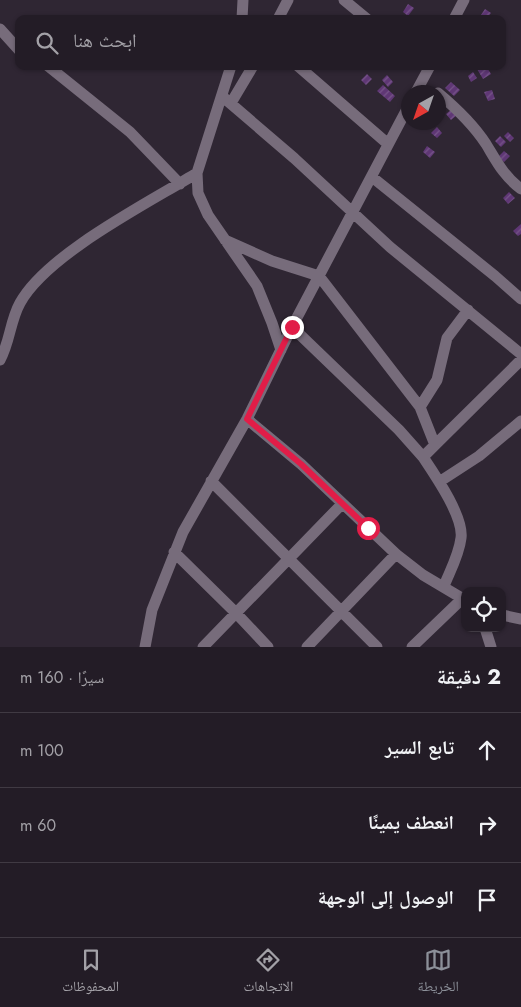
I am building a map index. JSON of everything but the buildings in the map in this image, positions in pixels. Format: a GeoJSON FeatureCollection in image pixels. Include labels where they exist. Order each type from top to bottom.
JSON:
{"type":"FeatureCollection","features":[{"type":"Feature","properties":{"kind":"street"},"geometry":{"type":"LineString","coordinates":[[242,15],[243,0]]}},
{"type":"Feature","properties":{"kind":"street"},"geometry":{"type":"LineString","coordinates":[[280,15],[288,0]]}},
{"type":"Feature","properties":{"kind":"street"},"geometry":{"type":"LineString","coordinates":[[344,0],[362,15]]}},
{"type":"Feature","properties":{"kind":"street"},"geometry":{"type":"LineString","coordinates":[[456,15],[464,0]]}},
{"type":"Feature","properties":{"kind":"street"},"geometry":{"type":"LineString","coordinates":[[0,29],[15,46]]}},
{"type":"Feature","properties":{"kind":"street"},"geometry":{"type":"LineString","coordinates":[[53,70],[130,132],[180,184]]}},
{"type":"Feature","properties":{"kind":"street"},"geometry":{"type":"LineString","coordinates":[[227,100],[231,70]]}},
{"type":"Feature","properties":{"kind":"street"},"geometry":{"type":"LineString","coordinates":[[250,70],[227,100],[197,174],[198,193],[208,215],[257,286],[281,350]]}},
{"type":"Feature","properties":{"kind":"street"},"geometry":{"type":"LineString","coordinates":[[303,70],[388,144]]}},
{"type":"Feature","properties":{"kind":"street"},"geometry":{"type":"LineString","coordinates":[[419,85],[426,71]]}},
{"type":"Feature","properties":{"kind":"street"},"geometry":{"type":"LineString","coordinates":[[426,71],[434,85]]}},
{"type":"Feature","properties":{"kind":"street"},"geometry":{"type":"LineString","coordinates":[[227,100],[294,158],[352,214],[430,282],[468,310],[521,354]]}},
{"type":"Feature","properties":{"kind":"street"},"geometry":{"type":"LineString","coordinates":[[446,100],[473,127],[486,144],[496,164],[521,189]]}},
{"type":"Feature","properties":{"kind":"street"},"geometry":{"type":"LineString","coordinates":[[148,644],[152,610],[174,552],[211,481],[247,419],[292,327],[401,120]]}},
{"type":"Feature","properties":{"kind":"street"},"geometry":{"type":"LineString","coordinates":[[0,360],[6,348],[13,317],[20,302],[39,276],[98,234],[197,174]]}},
{"type":"Feature","properties":{"kind":"street"},"geometry":{"type":"LineString","coordinates":[[372,177],[521,299]]}},
{"type":"Feature","properties":{"kind":"street"},"geometry":{"type":"LineString","coordinates":[[225,240],[272,261],[319,276],[420,407],[435,445]]}},
{"type":"Feature","properties":{"kind":"street"},"geometry":{"type":"LineString","coordinates":[[420,407],[436,380],[447,338],[468,310]]}},
{"type":"Feature","properties":{"kind":"street"},"geometry":{"type":"LineString","coordinates":[[292,327],[399,430],[423,457],[439,482],[456,515],[461,537],[444,586]]}},
{"type":"Feature","properties":{"kind":"street"},"geometry":{"type":"LineString","coordinates":[[423,457],[521,360]]}},
{"type":"Feature","properties":{"kind":"street"},"geometry":{"type":"LineString","coordinates":[[247,419],[301,464],[341,505],[396,554],[423,575],[461,597]]}},
{"type":"Feature","properties":{"kind":"street"},"geometry":{"type":"LineString","coordinates":[[439,482],[479,456],[521,421]]}},
{"type":"Feature","properties":{"kind":"street"},"geometry":{"type":"LineString","coordinates":[[211,481],[377,647]]}},
{"type":"Feature","properties":{"kind":"street"},"geometry":{"type":"LineString","coordinates":[[203,647],[341,505]]}},
{"type":"Feature","properties":{"kind":"street"},"geometry":{"type":"LineString","coordinates":[[174,552],[236,612],[268,647]]}},
{"type":"Feature","properties":{"kind":"street"},"geometry":{"type":"LineString","coordinates":[[307,647],[396,554]]}},
{"type":"Feature","properties":{"kind":"street"},"geometry":{"type":"LineString","coordinates":[[412,647],[461,602]]}},
{"type":"Feature","properties":{"kind":"street"},"geometry":{"type":"LineString","coordinates":[[506,616],[521,619]]}},
{"type":"Feature","properties":{"kind":"street"},"geometry":{"type":"LineString","coordinates":[[486,632],[491,647]]}},
{"type":"Feature","properties":{"kind":"route"},"geometry":{"type":"LineString","coordinates":[[292,327],[247,419],[301,464],[341,505],[368,528]]}}]}
